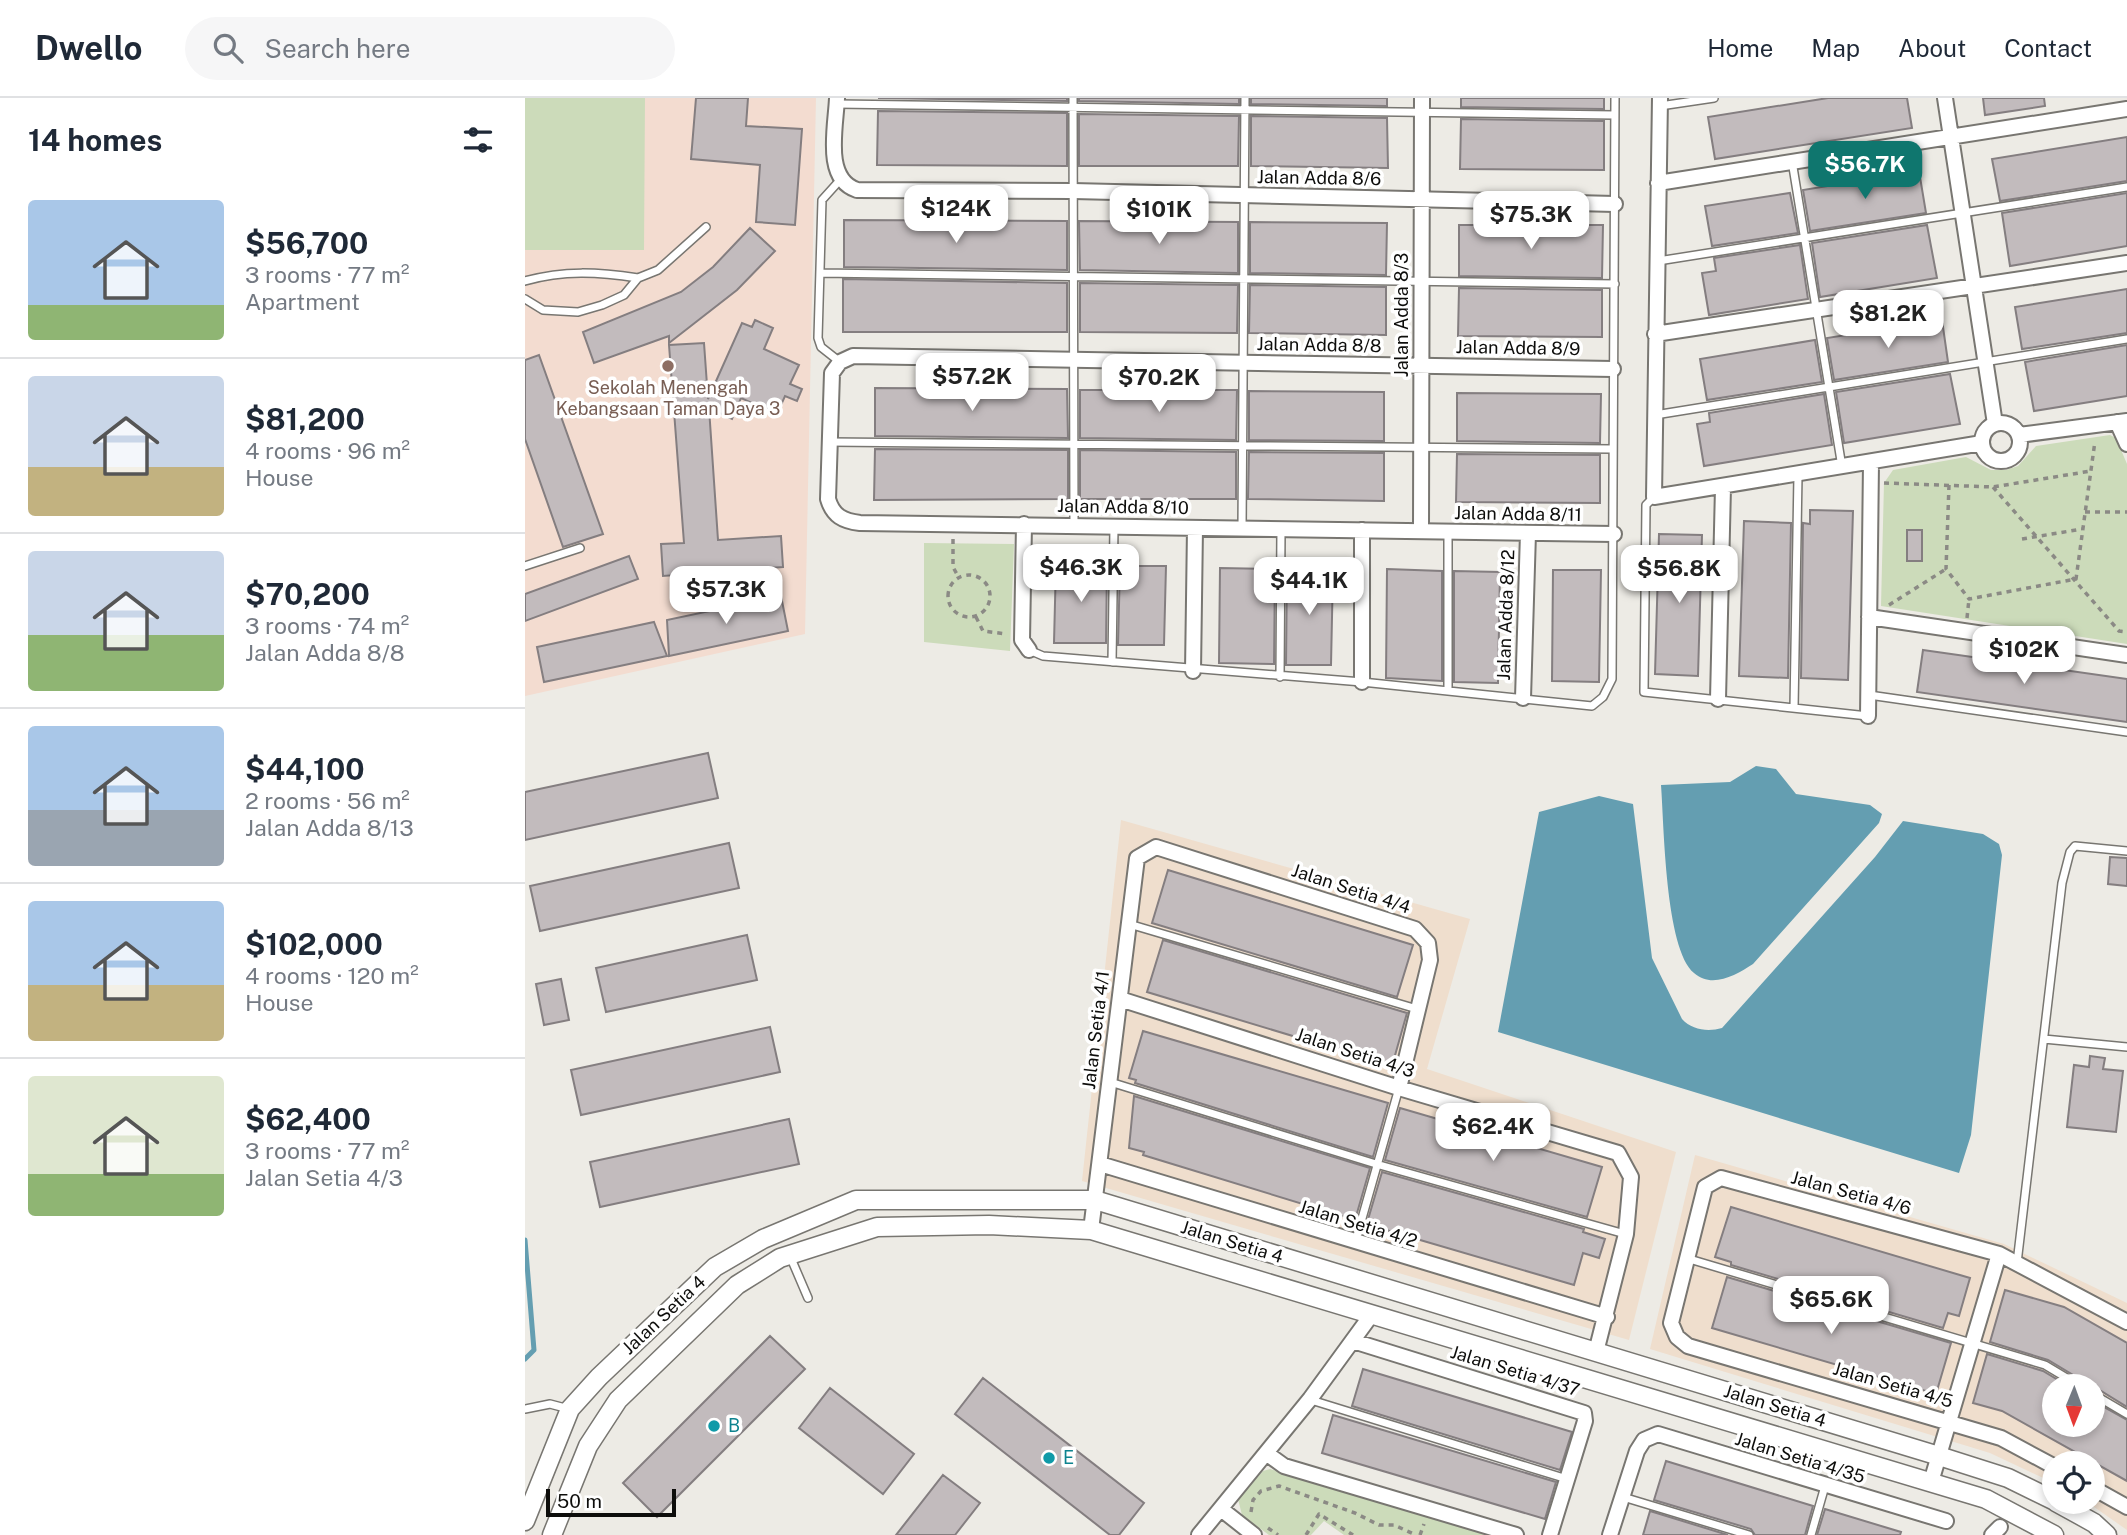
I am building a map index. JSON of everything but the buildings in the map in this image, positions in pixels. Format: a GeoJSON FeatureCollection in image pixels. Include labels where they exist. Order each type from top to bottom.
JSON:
{"type":"FeatureCollection","features":[{"type":"Feature","properties":{"kind":"street"},"geometry":{"type":"LineString","coordinates":[[1945,98],[1994,424]]}},
{"type":"Feature","properties":{"kind":"street"},"geometry":{"type":"LineString","coordinates":[[837,101],[835,162],[841,179]]}},
{"type":"Feature","properties":{"kind":"street"},"geometry":{"type":"LineString","coordinates":[[1660,102],[1654,497],[1982,443]]}},
{"type":"Feature","properties":{"kind":"street","name":"Jalan Adda 8/3"},"geometry":{"type":"LineString","coordinates":[[1421,531],[1422,105]]}},
{"type":"Feature","properties":{"kind":"street"},"geometry":{"type":"LineString","coordinates":[[1658,183],[2127,109]]}},
{"type":"Feature","properties":{"kind":"street","name":"Jalan Adda 8/6"},"geometry":{"type":"LineString","coordinates":[[841,179],[847,187],[857,190],[1073,191],[1615,204]]}},
{"type":"Feature","properties":{"kind":"street"},"geometry":{"type":"LineString","coordinates":[[1655,334],[2127,263]]}},
{"type":"Feature","properties":{"kind":"street","name":"Jalan Adda 8/8"},"geometry":{"type":"LineString","coordinates":[[840,362],[853,356],[1421,366]]}},
{"type":"Feature","properties":{"kind":"street"},"geometry":{"type":"LineString","coordinates":[[829,442],[832,373],[840,362]]}},
{"type":"Feature","properties":{"kind":"street","name":"Jalan Adda 8/9"},"geometry":{"type":"LineString","coordinates":[[1421,366],[1613,369]]}},
{"type":"Feature","properties":{"kind":"street"},"geometry":{"type":"LineString","coordinates":[[2019,435],[2122,421],[2127,444]]}},
{"type":"Feature","properties":{"kind":"street"},"geometry":{"type":"LineString","coordinates":[[1994,424],[2009,425],[2019,435],[2018,449],[2007,460],[1991,458],[1982,443],[1984,433],[1994,424]]}},
{"type":"Feature","properties":{"kind":"street","name":"Jalan Adda 8/10"},"geometry":{"type":"LineString","coordinates":[[829,442],[831,507],[845,522],[1421,531]]}},
{"type":"Feature","properties":{"kind":"street"},"geometry":{"type":"LineString","coordinates":[[1868,716],[1871,463]]}},
{"type":"Feature","properties":{"kind":"street"},"geometry":{"type":"LineString","coordinates":[[1718,699],[1723,487]]}},
{"type":"Feature","properties":{"kind":"street"},"geometry":{"type":"LineString","coordinates":[[1024,524],[1022,634],[1030,650]]}},
{"type":"Feature","properties":{"kind":"street"},"geometry":{"type":"LineString","coordinates":[[1193,671],[1195,528]]}},
{"type":"Feature","properties":{"kind":"street"},"geometry":{"type":"LineString","coordinates":[[1362,530],[1362,682]]}},
{"type":"Feature","properties":{"kind":"street","name":"Jalan Adda 8/11"},"geometry":{"type":"LineString","coordinates":[[1421,531],[1614,534]]}},
{"type":"Feature","properties":{"kind":"street","name":"Jalan Adda 8/12"},"geometry":{"type":"LineString","coordinates":[[1523,698],[1528,533]]}},
{"type":"Feature","properties":{"kind":"street"},"geometry":{"type":"LineString","coordinates":[[1870,618],[2127,655]]}},
{"type":"Feature","properties":{"kind":"street","name":"Jalan Setia 4/1"},"geometry":{"type":"LineString","coordinates":[[1091,1230],[1136,858],[1156,847]]}},
{"type":"Feature","properties":{"kind":"street","name":"Jalan Setia 4/4"},"geometry":{"type":"LineString","coordinates":[[1156,847],[1415,929],[1428,943],[1430,960],[1399,1088]]}},
{"type":"Feature","properties":{"kind":"street","name":"Jalan Setia 4/3"},"geometry":{"type":"LineString","coordinates":[[1119,999],[1399,1088],[1618,1153],[1631,1177],[1626,1234],[1596,1352]]}},
{"type":"Feature","properties":{"kind":"street","name":"Jalan Setia 4/2"},"geometry":{"type":"LineString","coordinates":[[1100,1164],[1355,1244],[1607,1317]]}},
{"type":"Feature","properties":{"kind":"street","name":"Jalan Setia 4/6"},"geometry":{"type":"LineString","coordinates":[[1677,1338],[1671,1323],[1705,1186],[1721,1178],[1999,1254],[2127,1322]]}},
{"type":"Feature","properties":{"kind":"street","name":"Jalan Setia 4"},"geometry":{"type":"LineString","coordinates":[[525,1521],[570,1409],[599,1377],[715,1267],[762,1240],[856,1200],[1095,1200],[1939,1456],[2008,1478],[2042,1495]]}},
{"type":"Feature","properties":{"kind":"street","name":"Jalan Setia 4"},"geometry":{"type":"LineString","coordinates":[[552,1535],[588,1446],[618,1400],[737,1285],[790,1255],[877,1227],[989,1225],[1091,1230],[1986,1499],[2054,1535]]}},
{"type":"Feature","properties":{"kind":"street"},"geometry":{"type":"LineString","coordinates":[[1931,1482],[1999,1254]]}},
{"type":"Feature","properties":{"kind":"street"},"geometry":{"type":"LineString","coordinates":[[1199,1535],[1310,1399],[1372,1314]]}},
{"type":"Feature","properties":{"kind":"street","name":"Jalan Setia 4/5"},"geometry":{"type":"LineString","coordinates":[[1677,1338],[1688,1346],[2001,1438],[2042,1460]]}},
{"type":"Feature","properties":{"kind":"street","name":"Jalan Setia 4/37"},"geometry":{"type":"LineString","coordinates":[[1353,1341],[1584,1413],[1585,1421],[1551,1535]]}},
{"type":"Feature","properties":{"kind":"street","name":"Jalan Setia 4/35"},"geometry":{"type":"LineString","coordinates":[[1622,1497],[1637,1451],[1644,1440],[1658,1434],[1946,1521]]}},
{"type":"Feature","properties":{"kind":"street"},"geometry":{"type":"LineString","coordinates":[[1266,1453],[1284,1466],[1516,1535]]}},
{"type":"Feature","properties":{"kind":"street"},"geometry":{"type":"LineString","coordinates":[[2105,1495],[2127,1507]]}},
{"type":"Feature","properties":{"kind":"street"},"geometry":{"type":"LineString","coordinates":[[1610,1535],[1622,1497]]}},
{"type":"Feature","properties":{"kind":"street"},"geometry":{"type":"LineString","coordinates":[[1221,1509],[1258,1529]]}},
{"type":"Feature","properties":{"kind":"street","name":"Jalan Setia 4"},"geometry":{"type":"LineString","coordinates":[[2078,1514],[2094,1523],[2106,1535]]}},
{"type":"Feature","properties":{"kind":"lane"},"geometry":{"type":"LineString","coordinates":[[1243,528],[1245,98]]}},
{"type":"Feature","properties":{"kind":"lane"},"geometry":{"type":"LineString","coordinates":[[1030,650],[1043,656],[1193,671],[1362,682],[1592,706],[1603,697],[1612,679],[1615,98]]}},
{"type":"Feature","properties":{"kind":"lane"},"geometry":{"type":"LineString","coordinates":[[1660,102],[1714,98]]}},
{"type":"Feature","properties":{"kind":"lane"},"geometry":{"type":"LineString","coordinates":[[837,101],[1073,102],[1245,109],[1422,105],[1614,114]]}},
{"type":"Feature","properties":{"kind":"lane"},"geometry":{"type":"LineString","coordinates":[[1073,102],[1074,526]]}},
{"type":"Feature","properties":{"kind":"lane"},"geometry":{"type":"LineString","coordinates":[[1792,161],[1843,468]]}},
{"type":"Feature","properties":{"kind":"lane"},"geometry":{"type":"LineString","coordinates":[[840,362],[821,347],[818,338],[822,200],[841,179]]}},
{"type":"Feature","properties":{"kind":"lane"},"geometry":{"type":"LineString","coordinates":[[1657,261],[2127,187]]}},
{"type":"Feature","properties":{"kind":"lane"},"geometry":{"type":"LineString","coordinates":[[525,299],[543,310],[578,312],[624,295],[638,278],[657,270],[706,227]]}},
{"type":"Feature","properties":{"kind":"lane"},"geometry":{"type":"LineString","coordinates":[[525,281],[553,273],[578,271],[638,278]]}},
{"type":"Feature","properties":{"kind":"lane"},"geometry":{"type":"LineString","coordinates":[[820,273],[1615,284]]}},
{"type":"Feature","properties":{"kind":"lane"},"geometry":{"type":"LineString","coordinates":[[1655,415],[2127,339]]}},
{"type":"Feature","properties":{"kind":"lane"},"geometry":{"type":"LineString","coordinates":[[829,442],[1612,449]]}},
{"type":"Feature","properties":{"kind":"lane"},"geometry":{"type":"LineString","coordinates":[[1794,708],[1798,475]]}},
{"type":"Feature","properties":{"kind":"lane"},"geometry":{"type":"LineString","coordinates":[[1654,497],[1646,505],[1644,692],[1868,716]]}},
{"type":"Feature","properties":{"kind":"lane"},"geometry":{"type":"LineString","coordinates":[[1112,662],[1114,527]]}},
{"type":"Feature","properties":{"kind":"lane"},"geometry":{"type":"LineString","coordinates":[[1280,677],[1281,529]]}},
{"type":"Feature","properties":{"kind":"lane"},"geometry":{"type":"LineString","coordinates":[[1448,532],[1448,691]]}},
{"type":"Feature","properties":{"kind":"lane"},"geometry":{"type":"LineString","coordinates":[[525,566],[580,548]]}},
{"type":"Feature","properties":{"kind":"lane"},"geometry":{"type":"LineString","coordinates":[[1869,695],[2127,732]]}},
{"type":"Feature","properties":{"kind":"lane"},"geometry":{"type":"LineString","coordinates":[[2017,1265],[2061,883],[2070,852],[2075,846],[2127,851]]}},
{"type":"Feature","properties":{"kind":"lane"},"geometry":{"type":"LineString","coordinates":[[1129,923],[1417,1009]]}},
{"type":"Feature","properties":{"kind":"lane"},"geometry":{"type":"LineString","coordinates":[[2044,1039],[2127,1047]]}},
{"type":"Feature","properties":{"kind":"lane"},"geometry":{"type":"LineString","coordinates":[[1109,1082],[1376,1164],[1626,1234]]}},
{"type":"Feature","properties":{"kind":"lane"},"geometry":{"type":"LineString","coordinates":[[1355,1244],[1399,1088]]}},
{"type":"Feature","properties":{"kind":"lane"},"geometry":{"type":"LineString","coordinates":[[790,1255],[808,1298]]}},
{"type":"Feature","properties":{"kind":"lane"},"geometry":{"type":"LineString","coordinates":[[1686,1258],[1973,1342],[2045,1365],[2060,1374]]}},
{"type":"Feature","properties":{"kind":"lane"},"geometry":{"type":"LineString","coordinates":[[1310,1399],[1567,1479]]}},
{"type":"Feature","properties":{"kind":"lane"},"geometry":{"type":"LineString","coordinates":[[2105,1401],[2127,1414]]}},
{"type":"Feature","properties":{"kind":"lane"},"geometry":{"type":"LineString","coordinates":[[525,1409],[550,1404],[570,1409]]}},
{"type":"Feature","properties":{"kind":"lane"},"geometry":{"type":"LineString","coordinates":[[1811,1535],[1825,1486]]}},
{"type":"Feature","properties":{"kind":"lane"},"geometry":{"type":"LineString","coordinates":[[1622,1497],[1749,1535]]}},
{"type":"Feature","properties":{"kind":"path"},"geometry":{"type":"LineString","coordinates":[[2075,579],[2098,425]]}},
{"type":"Feature","properties":{"kind":"path"},"geometry":{"type":"LineString","coordinates":[[1871,482],[1993,487],[2091,471]]}},
{"type":"Feature","properties":{"kind":"path"},"geometry":{"type":"LineString","coordinates":[[1949,485],[1946,569],[1969,598],[2075,579]]}},
{"type":"Feature","properties":{"kind":"path"},"geometry":{"type":"LineString","coordinates":[[1993,487],[2119,631],[2127,632]]}},
{"type":"Feature","properties":{"kind":"path"},"geometry":{"type":"LineString","coordinates":[[2085,512],[2127,512]]}},
{"type":"Feature","properties":{"kind":"path"},"geometry":{"type":"LineString","coordinates":[[953,524],[953,567],[959,578]]}},
{"type":"Feature","properties":{"kind":"path"},"geometry":{"type":"LineString","coordinates":[[2022,539],[2083,529]]}},
{"type":"Feature","properties":{"kind":"path"},"geometry":{"type":"LineString","coordinates":[[1870,618],[1946,569]]}},
{"type":"Feature","properties":{"kind":"path"},"geometry":{"type":"LineString","coordinates":[[978,576],[989,586],[991,601],[983,613],[976,617],[961,616],[950,606],[948,591],[959,578],[978,576]]}},
{"type":"Feature","properties":{"kind":"path"},"geometry":{"type":"LineString","coordinates":[[976,617],[983,631],[1022,634]]}},
{"type":"Feature","properties":{"kind":"path"},"geometry":{"type":"LineString","coordinates":[[1252,1519],[1253,1500],[1270,1486],[1279,1486],[1355,1513],[1379,1525],[1394,1525],[1418,1535],[1426,1517]]}},
{"type":"Feature","properties":{"kind":"path"},"geometry":{"type":"LineString","coordinates":[[1305,1535],[1319,1514],[1353,1535]]}},
{"type":"Feature","properties":{"kind":"path"},"geometry":{"type":"LineString","coordinates":[[1258,1529],[1278,1535]]}},
{"type":"Feature","properties":{"kind":"shaded area","name":"Sekolah Menengah Kebangsaan Taman Daya 3"},"geometry":{"type":"Polygon","coordinates":[[[525,98],[816,98],[805,634],[525,696],[525,98]]]}},
{"type":"Feature","properties":{"kind":"shaded area"},"geometry":{"type":"Polygon","coordinates":[[[1121,820],[1470,919],[1427,1069],[1676,1152],[1629,1340],[1082,1181],[1121,820]]]}},
{"type":"Feature","properties":{"kind":"shaded area"},"geometry":{"type":"Polygon","coordinates":[[[1695,1155],[2004,1244],[2127,1303],[2127,1530],[2104,1514],[2105,1451],[2042,1451],[2042,1477],[1990,1453],[1650,1349],[1695,1155]]]}},
{"type":"Feature","properties":{"kind":"green space"},"geometry":{"type":"Polygon","coordinates":[[[525,98],[645,98],[644,250],[525,250],[525,98]]]}},
{"type":"Feature","properties":{"kind":"green space"},"geometry":{"type":"Polygon","coordinates":[[[2110,435],[2116,438],[2127,464],[2127,644],[1881,606],[1884,483],[1893,470],[1966,457],[1991,470],[2006,470],[2018,466],[2036,446],[2110,435]]]}},
{"type":"Feature","properties":{"kind":"green space"},"geometry":{"type":"Polygon","coordinates":[[[924,543],[1014,544],[1010,651],[924,642],[924,543]]]}},
{"type":"Feature","properties":{"kind":"green space"},"geometry":{"type":"Polygon","coordinates":[[[1270,1469],[1487,1535],[1344,1535],[1324,1521],[1311,1535],[1269,1535],[1242,1515],[1238,1499],[1263,1471],[1270,1469]]]}},
{"type":"Feature","properties":{"kind":"water"},"geometry":{"type":"Polygon","coordinates":[[[1756,766],[1776,769],[1796,794],[1870,805],[1882,814],[1879,823],[1753,964],[1724,979],[1708,980],[1694,973],[1684,960],[1677,939],[1668,885],[1661,785],[1730,782],[1756,766]]]}},
{"type":"Feature","properties":{"kind":"water"},"geometry":{"type":"Polygon","coordinates":[[[1599,796],[1633,804],[1652,958],[1682,1019],[1695,1028],[1706,1030],[1722,1028],[1875,857],[1903,821],[1983,834],[1999,844],[2002,855],[1971,1135],[1959,1173],[1498,1032],[1539,812],[1599,796]]]}},
{"type":"Feature","properties":{"kind":"waterway"},"geometry":{"type":"LineString","coordinates":[[525,1240],[534,1350],[525,1359]]}},
{"type":"Feature","properties":{"kind":"place","name":"Sekolah Menengah Kebangsaan Taman Daya 3"},"geometry":{"type":"Point","coordinates":[668,366]}},
{"type":"Feature","properties":{"kind":"place","name":"B"},"geometry":{"type":"Point","coordinates":[714,1426]}},
{"type":"Feature","properties":{"kind":"place","name":"E"},"geometry":{"type":"Point","coordinates":[1049,1458]}}]}
